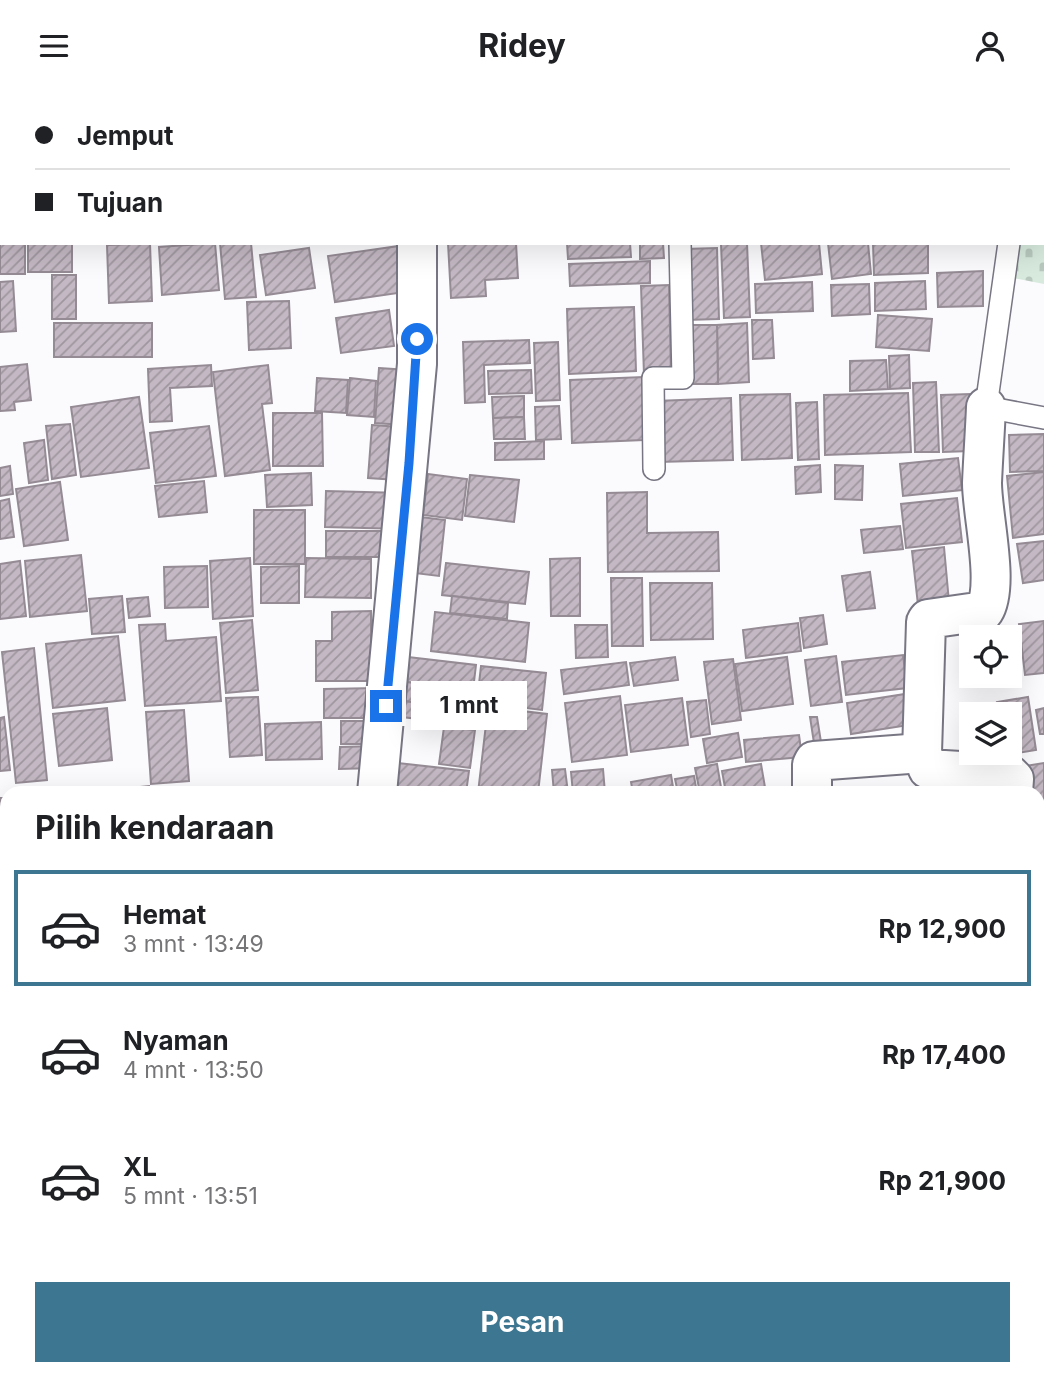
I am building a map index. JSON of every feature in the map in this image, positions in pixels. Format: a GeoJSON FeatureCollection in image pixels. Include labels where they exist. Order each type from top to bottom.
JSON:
{"type":"FeatureCollection","features":[{"type":"Feature","properties":{"kind":"street"},"geometry":{"type":"LineString","coordinates":[[378,786],[417,364],[416,245]]}},
{"type":"Feature","properties":{"kind":"street"},"geometry":{"type":"LineString","coordinates":[[986,407],[982,485],[991,580],[989,601],[984,611],[928,619],[926,622],[922,753],[928,769],[1009,773],[1014,779],[1014,786]]}},
{"type":"Feature","properties":{"kind":"street"},"geometry":{"type":"LineString","coordinates":[[812,786],[814,761],[922,753]]}},
{"type":"Feature","properties":{"kind":"lane"},"geometry":{"type":"LineString","coordinates":[[654,469],[653,378],[683,378],[680,245]]}},
{"type":"Feature","properties":{"kind":"lane"},"geometry":{"type":"LineString","coordinates":[[1009,245],[986,407],[1044,418]]}},
{"type":"Feature","properties":{"kind":"green space"},"geometry":{"type":"Polygon","coordinates":[[[1010,245],[1044,245],[1044,284],[1008,277],[1010,245]]]}},
{"type":"Feature","properties":{"kind":"building"},"geometry":{"type":"Polygon","coordinates":[[[0,245],[25,245],[25,274],[0,274],[0,245]]]}},
{"type":"Feature","properties":{"kind":"building"},"geometry":{"type":"Polygon","coordinates":[[[28,245],[72,245],[72,272],[28,272],[28,245]]]}},
{"type":"Feature","properties":{"kind":"building"},"geometry":{"type":"Polygon","coordinates":[[[107,245],[150,245],[152,301],[109,303],[107,245]]]}},
{"type":"Feature","properties":{"kind":"building"},"geometry":{"type":"Polygon","coordinates":[[[215,245],[219,290],[162,295],[159,247],[215,245]]]}},
{"type":"Feature","properties":{"kind":"building"},"geometry":{"type":"Polygon","coordinates":[[[220,245],[251,245],[256,297],[225,299],[220,245]]]}},
{"type":"Feature","properties":{"kind":"building"},"geometry":{"type":"Polygon","coordinates":[[[448,245],[516,245],[518,278],[485,280],[486,296],[451,298],[448,245]]]}},
{"type":"Feature","properties":{"kind":"building"},"geometry":{"type":"Polygon","coordinates":[[[567,245],[630,245],[631,257],[568,259],[567,245]]]}},
{"type":"Feature","properties":{"kind":"building"},"geometry":{"type":"Polygon","coordinates":[[[640,245],[663,245],[664,258],[640,259],[640,245]]]}},
{"type":"Feature","properties":{"kind":"building"},"geometry":{"type":"Polygon","coordinates":[[[721,245],[747,245],[750,317],[724,318],[721,245]]]}},
{"type":"Feature","properties":{"kind":"building"},"geometry":{"type":"Polygon","coordinates":[[[761,245],[819,245],[822,274],[765,280],[761,245]]]}},
{"type":"Feature","properties":{"kind":"building"},"geometry":{"type":"Polygon","coordinates":[[[828,245],[868,245],[871,274],[832,279],[828,245]]]}},
{"type":"Feature","properties":{"kind":"building"},"geometry":{"type":"Polygon","coordinates":[[[873,245],[928,245],[928,273],[874,275],[873,245]]]}},
{"type":"Feature","properties":{"kind":"building"},"geometry":{"type":"Polygon","coordinates":[[[399,246],[405,292],[335,302],[328,256],[399,246]]]}},
{"type":"Feature","properties":{"kind":"building"},"geometry":{"type":"Polygon","coordinates":[[[309,248],[315,288],[266,295],[260,255],[309,248]]]}},
{"type":"Feature","properties":{"kind":"building"},"geometry":{"type":"Polygon","coordinates":[[[717,248],[719,319],[686,320],[684,249],[717,248]]]}},
{"type":"Feature","properties":{"kind":"building"},"geometry":{"type":"Polygon","coordinates":[[[650,261],[650,283],[570,286],[569,264],[650,261]]]}},
{"type":"Feature","properties":{"kind":"building"},"geometry":{"type":"Polygon","coordinates":[[[983,271],[983,306],[938,307],[937,273],[983,271]]]}},
{"type":"Feature","properties":{"kind":"building"},"geometry":{"type":"Polygon","coordinates":[[[52,275],[76,275],[76,319],[52,319],[52,275]]]}},
{"type":"Feature","properties":{"kind":"building"},"geometry":{"type":"Polygon","coordinates":[[[13,281],[16,331],[0,332],[0,282],[13,281]]]}},
{"type":"Feature","properties":{"kind":"building"},"geometry":{"type":"Polygon","coordinates":[[[925,281],[926,309],[875,311],[875,283],[925,281]]]}},
{"type":"Feature","properties":{"kind":"building"},"geometry":{"type":"Polygon","coordinates":[[[812,282],[813,311],[756,313],[755,284],[812,282]]]}},
{"type":"Feature","properties":{"kind":"building"},"geometry":{"type":"Polygon","coordinates":[[[869,284],[870,314],[832,316],[831,285],[869,284]]]}},
{"type":"Feature","properties":{"kind":"building"},"geometry":{"type":"Polygon","coordinates":[[[669,285],[671,374],[644,375],[641,286],[669,285]]]}},
{"type":"Feature","properties":{"kind":"building"},"geometry":{"type":"Polygon","coordinates":[[[289,301],[291,348],[249,350],[247,302],[289,301]]]}},
{"type":"Feature","properties":{"kind":"building"},"geometry":{"type":"Polygon","coordinates":[[[634,307],[636,371],[569,374],[567,309],[634,307]]]}},
{"type":"Feature","properties":{"kind":"building"},"geometry":{"type":"Polygon","coordinates":[[[389,310],[394,346],[341,353],[336,318],[389,310]]]}},
{"type":"Feature","properties":{"kind":"building"},"geometry":{"type":"Polygon","coordinates":[[[878,315],[932,319],[929,351],[876,347],[878,315]]]}},
{"type":"Feature","properties":{"kind":"building"},"geometry":{"type":"Polygon","coordinates":[[[752,320],[772,320],[774,358],[753,359],[752,320]]]}},
{"type":"Feature","properties":{"kind":"building"},"geometry":{"type":"Polygon","coordinates":[[[54,323],[152,323],[152,357],[54,357],[54,323]]]}},
{"type":"Feature","properties":{"kind":"building"},"geometry":{"type":"Polygon","coordinates":[[[747,323],[749,382],[718,384],[717,325],[747,323]]]}},
{"type":"Feature","properties":{"kind":"building"},"geometry":{"type":"Polygon","coordinates":[[[686,325],[717,325],[718,384],[687,384],[686,325]]]}},
{"type":"Feature","properties":{"kind":"building"},"geometry":{"type":"Polygon","coordinates":[[[529,340],[530,363],[484,365],[485,402],[465,403],[463,342],[529,340]]]}},
{"type":"Feature","properties":{"kind":"building"},"geometry":{"type":"Polygon","coordinates":[[[558,342],[560,400],[536,401],[534,343],[558,342]]]}},
{"type":"Feature","properties":{"kind":"building"},"geometry":{"type":"Polygon","coordinates":[[[909,355],[910,388],[890,389],[889,356],[909,355]]]}},
{"type":"Feature","properties":{"kind":"building"},"geometry":{"type":"Polygon","coordinates":[[[886,360],[888,389],[850,391],[850,361],[886,360]]]}},
{"type":"Feature","properties":{"kind":"building"},"geometry":{"type":"Polygon","coordinates":[[[27,364],[31,400],[14,402],[15,410],[0,411],[0,367],[27,364]]]}},
{"type":"Feature","properties":{"kind":"building"},"geometry":{"type":"Polygon","coordinates":[[[211,365],[212,386],[170,388],[172,421],[150,422],[148,369],[211,365]]]}},
{"type":"Feature","properties":{"kind":"building"},"geometry":{"type":"Polygon","coordinates":[[[268,365],[272,403],[262,404],[270,470],[225,476],[213,372],[268,365]]]}},
{"type":"Feature","properties":{"kind":"building"},"geometry":{"type":"Polygon","coordinates":[[[379,368],[408,370],[403,425],[375,423],[379,368]]]}},
{"type":"Feature","properties":{"kind":"building"},"geometry":{"type":"Polygon","coordinates":[[[531,370],[532,393],[489,394],[488,371],[531,370]]]}},
{"type":"Feature","properties":{"kind":"building"},"geometry":{"type":"Polygon","coordinates":[[[643,377],[644,440],[572,443],[570,380],[643,377]]]}},
{"type":"Feature","properties":{"kind":"building"},"geometry":{"type":"Polygon","coordinates":[[[317,378],[348,380],[346,413],[315,411],[317,378]]]}},
{"type":"Feature","properties":{"kind":"building"},"geometry":{"type":"Polygon","coordinates":[[[350,378],[376,381],[374,417],[347,415],[350,378]]]}},
{"type":"Feature","properties":{"kind":"building"},"geometry":{"type":"Polygon","coordinates":[[[936,382],[939,452],[915,452],[913,383],[936,382]]]}},
{"type":"Feature","properties":{"kind":"building"},"geometry":{"type":"Polygon","coordinates":[[[908,393],[911,452],[825,455],[824,395],[908,393]]]}},
{"type":"Feature","properties":{"kind":"building"},"geometry":{"type":"Polygon","coordinates":[[[790,394],[792,458],[742,460],[740,395],[790,394]]]}},
{"type":"Feature","properties":{"kind":"building"},"geometry":{"type":"Polygon","coordinates":[[[970,394],[971,451],[943,452],[941,395],[970,394]]]}},
{"type":"Feature","properties":{"kind":"building"},"geometry":{"type":"Polygon","coordinates":[[[524,396],[524,417],[493,418],[492,397],[524,396]]]}},
{"type":"Feature","properties":{"kind":"building"},"geometry":{"type":"Polygon","coordinates":[[[139,397],[149,468],[81,477],[71,407],[139,397]]]}},
{"type":"Feature","properties":{"kind":"building"},"geometry":{"type":"Polygon","coordinates":[[[731,398],[733,460],[658,462],[656,401],[731,398]]]}},
{"type":"Feature","properties":{"kind":"building"},"geometry":{"type":"Polygon","coordinates":[[[817,402],[819,459],[798,460],[796,403],[817,402]]]}},
{"type":"Feature","properties":{"kind":"building"},"geometry":{"type":"Polygon","coordinates":[[[559,406],[561,439],[536,440],[535,407],[559,406]]]}},
{"type":"Feature","properties":{"kind":"building"},"geometry":{"type":"Polygon","coordinates":[[[273,413],[322,413],[323,466],[273,466],[273,413]]]}},
{"type":"Feature","properties":{"kind":"building"},"geometry":{"type":"Polygon","coordinates":[[[524,417],[525,439],[494,439],[493,418],[524,417]]]}},
{"type":"Feature","properties":{"kind":"building"},"geometry":{"type":"Polygon","coordinates":[[[70,424],[76,475],[52,479],[46,426],[70,424]]]}},
{"type":"Feature","properties":{"kind":"building"},"geometry":{"type":"Polygon","coordinates":[[[372,425],[401,427],[397,480],[368,478],[372,425]]]}},
{"type":"Feature","properties":{"kind":"building"},"geometry":{"type":"Polygon","coordinates":[[[209,426],[216,476],[156,483],[150,433],[209,426]]]}},
{"type":"Feature","properties":{"kind":"building"},"geometry":{"type":"Polygon","coordinates":[[[1044,434],[1044,471],[1010,472],[1009,435],[1044,434]]]}},
{"type":"Feature","properties":{"kind":"building"},"geometry":{"type":"Polygon","coordinates":[[[44,440],[48,480],[29,483],[24,443],[44,440]]]}},
{"type":"Feature","properties":{"kind":"building"},"geometry":{"type":"Polygon","coordinates":[[[544,441],[544,459],[495,460],[495,443],[544,441]]]}},
{"type":"Feature","properties":{"kind":"building"},"geometry":{"type":"Polygon","coordinates":[[[958,458],[962,490],[903,496],[900,464],[958,458]]]}},
{"type":"Feature","properties":{"kind":"building"},"geometry":{"type":"Polygon","coordinates":[[[820,465],[821,492],[796,494],[795,467],[820,465]]]}},
{"type":"Feature","properties":{"kind":"building"},"geometry":{"type":"Polygon","coordinates":[[[835,465],[863,466],[862,500],[835,499],[835,465]]]}},
{"type":"Feature","properties":{"kind":"building"},"geometry":{"type":"Polygon","coordinates":[[[10,466],[13,494],[0,496],[0,468],[10,466]]]}},
{"type":"Feature","properties":{"kind":"building"},"geometry":{"type":"Polygon","coordinates":[[[1044,472],[1044,534],[1013,538],[1007,476],[1044,472]]]}},
{"type":"Feature","properties":{"kind":"building"},"geometry":{"type":"Polygon","coordinates":[[[311,473],[312,505],[267,507],[265,475],[311,473]]]}},
{"type":"Feature","properties":{"kind":"building"},"geometry":{"type":"Polygon","coordinates":[[[428,474],[467,479],[462,520],[423,515],[428,474]]]}},
{"type":"Feature","properties":{"kind":"building"},"geometry":{"type":"Polygon","coordinates":[[[470,475],[519,480],[514,522],[465,516],[470,475]]]}},
{"type":"Feature","properties":{"kind":"building"},"geometry":{"type":"Polygon","coordinates":[[[204,481],[207,512],[159,517],[155,486],[204,481]]]}},
{"type":"Feature","properties":{"kind":"building"},"geometry":{"type":"Polygon","coordinates":[[[60,482],[68,540],[24,546],[16,489],[60,482]]]}},
{"type":"Feature","properties":{"kind":"building"},"geometry":{"type":"Polygon","coordinates":[[[326,491],[403,493],[403,529],[325,527],[326,491]]]}},
{"type":"Feature","properties":{"kind":"building"},"geometry":{"type":"Polygon","coordinates":[[[647,492],[647,533],[718,532],[719,571],[608,572],[607,493],[647,492]]]}},
{"type":"Feature","properties":{"kind":"building"},"geometry":{"type":"Polygon","coordinates":[[[957,498],[962,542],[906,548],[901,504],[957,498]]]}},
{"type":"Feature","properties":{"kind":"building"},"geometry":{"type":"Polygon","coordinates":[[[9,499],[14,537],[0,539],[0,501],[9,499]]]}},
{"type":"Feature","properties":{"kind":"building"},"geometry":{"type":"Polygon","coordinates":[[[254,510],[305,510],[305,564],[254,564],[254,510]]]}},
{"type":"Feature","properties":{"kind":"building"},"geometry":{"type":"Polygon","coordinates":[[[421,517],[445,520],[439,576],[414,573],[421,517]]]}},
{"type":"Feature","properties":{"kind":"building"},"geometry":{"type":"Polygon","coordinates":[[[900,526],[903,549],[864,553],[861,530],[900,526]]]}},
{"type":"Feature","properties":{"kind":"building"},"geometry":{"type":"Polygon","coordinates":[[[326,531],[398,531],[398,557],[326,557],[326,531]]]}},
{"type":"Feature","properties":{"kind":"building"},"geometry":{"type":"Polygon","coordinates":[[[1044,541],[1044,580],[1023,583],[1017,544],[1044,541]]]}},
{"type":"Feature","properties":{"kind":"building"},"geometry":{"type":"Polygon","coordinates":[[[944,547],[949,602],[918,605],[912,551],[944,547]]]}},
{"type":"Feature","properties":{"kind":"building"},"geometry":{"type":"Polygon","coordinates":[[[81,555],[87,611],[30,617],[25,561],[81,555]]]}},
{"type":"Feature","properties":{"kind":"building"},"geometry":{"type":"Polygon","coordinates":[[[250,558],[253,616],[213,619],[210,561],[250,558]]]}},
{"type":"Feature","properties":{"kind":"building"},"geometry":{"type":"Polygon","coordinates":[[[306,558],[371,559],[371,598],[305,597],[306,558]]]}},
{"type":"Feature","properties":{"kind":"building"},"geometry":{"type":"Polygon","coordinates":[[[580,558],[580,616],[551,616],[550,559],[580,558]]]}},
{"type":"Feature","properties":{"kind":"building"},"geometry":{"type":"Polygon","coordinates":[[[20,561],[26,616],[0,619],[0,564],[20,561]]]}},
{"type":"Feature","properties":{"kind":"building"},"geometry":{"type":"Polygon","coordinates":[[[446,563],[529,572],[525,604],[442,595],[446,563]]]}},
{"type":"Feature","properties":{"kind":"building"},"geometry":{"type":"Polygon","coordinates":[[[207,566],[208,607],[165,608],[164,567],[207,566]]]}},
{"type":"Feature","properties":{"kind":"building"},"geometry":{"type":"Polygon","coordinates":[[[299,566],[299,603],[261,603],[261,567],[299,566]]]}},
{"type":"Feature","properties":{"kind":"building"},"geometry":{"type":"Polygon","coordinates":[[[870,572],[875,608],[847,611],[842,576],[870,572]]]}},
{"type":"Feature","properties":{"kind":"building"},"geometry":{"type":"Polygon","coordinates":[[[611,578],[642,578],[643,646],[612,646],[611,578]]]}},
{"type":"Feature","properties":{"kind":"building"},"geometry":{"type":"Polygon","coordinates":[[[650,583],[712,583],[713,639],[651,640],[650,583]]]}},
{"type":"Feature","properties":{"kind":"building"},"geometry":{"type":"Polygon","coordinates":[[[122,596],[125,632],[92,634],[89,599],[122,596]]]}},
{"type":"Feature","properties":{"kind":"building"},"geometry":{"type":"Polygon","coordinates":[[[452,596],[508,603],[507,619],[450,613],[452,596]]]}},
{"type":"Feature","properties":{"kind":"building"},"geometry":{"type":"Polygon","coordinates":[[[148,597],[150,616],[129,618],[127,599],[148,597]]]}},
{"type":"Feature","properties":{"kind":"building"},"geometry":{"type":"Polygon","coordinates":[[[371,611],[371,681],[316,681],[316,641],[332,641],[332,612],[371,611]]]}},
{"type":"Feature","properties":{"kind":"building"},"geometry":{"type":"Polygon","coordinates":[[[435,612],[529,623],[525,662],[431,651],[435,612]]]}},
{"type":"Feature","properties":{"kind":"building"},"geometry":{"type":"Polygon","coordinates":[[[823,615],[827,644],[804,648],[800,618],[823,615]]]}},
{"type":"Feature","properties":{"kind":"building"},"geometry":{"type":"Polygon","coordinates":[[[252,620],[258,690],[226,693],[220,623],[252,620]]]}},
{"type":"Feature","properties":{"kind":"building"},"geometry":{"type":"Polygon","coordinates":[[[1044,621],[1044,673],[1025,675],[1022,625],[1019,624],[1044,621]]]}},
{"type":"Feature","properties":{"kind":"building"},"geometry":{"type":"Polygon","coordinates":[[[798,623],[801,651],[746,658],[743,630],[798,623]]]}},
{"type":"Feature","properties":{"kind":"building"},"geometry":{"type":"Polygon","coordinates":[[[165,624],[166,641],[216,637],[221,701],[145,706],[139,625],[165,624]]]}},
{"type":"Feature","properties":{"kind":"building"},"geometry":{"type":"Polygon","coordinates":[[[575,625],[607,625],[608,657],[576,658],[575,625]]]}},
{"type":"Feature","properties":{"kind":"building"},"geometry":{"type":"Polygon","coordinates":[[[118,636],[125,700],[53,708],[46,644],[118,636]]]}},
{"type":"Feature","properties":{"kind":"building"},"geometry":{"type":"Polygon","coordinates":[[[34,648],[47,780],[16,783],[2,652],[34,648]]]}},
{"type":"Feature","properties":{"kind":"building"},"geometry":{"type":"Polygon","coordinates":[[[903,655],[907,688],[846,695],[842,662],[903,655]]]}},
{"type":"Feature","properties":{"kind":"building"},"geometry":{"type":"Polygon","coordinates":[[[836,656],[842,702],[811,706],[805,660],[836,656]]]}},
{"type":"Feature","properties":{"kind":"building"},"geometry":{"type":"Polygon","coordinates":[[[408,657],[476,665],[473,690],[406,682],[408,657]]]}},
{"type":"Feature","properties":{"kind":"building"},"geometry":{"type":"Polygon","coordinates":[[[675,657],[678,680],[634,686],[630,663],[675,657]]]}},
{"type":"Feature","properties":{"kind":"building"},"geometry":{"type":"Polygon","coordinates":[[[787,657],[793,704],[742,711],[735,664],[787,657]]]}},
{"type":"Feature","properties":{"kind":"building"},"geometry":{"type":"Polygon","coordinates":[[[733,659],[741,720],[712,724],[704,662],[733,659]]]}},
{"type":"Feature","properties":{"kind":"building"},"geometry":{"type":"Polygon","coordinates":[[[626,662],[629,685],[564,694],[561,670],[626,662]]]}},
{"type":"Feature","properties":{"kind":"building"},"geometry":{"type":"Polygon","coordinates":[[[481,666],[546,673],[542,710],[477,702],[481,666]]]}},
{"type":"Feature","properties":{"kind":"building"},"geometry":{"type":"Polygon","coordinates":[[[406,682],[473,690],[471,709],[403,701],[406,682]]]}},
{"type":"Feature","properties":{"kind":"building"},"geometry":{"type":"Polygon","coordinates":[[[377,688],[377,718],[324,718],[324,689],[377,688]]]}},
{"type":"Feature","properties":{"kind":"building"},"geometry":{"type":"Polygon","coordinates":[[[905,694],[909,725],[851,734],[847,703],[905,694]]]}},
{"type":"Feature","properties":{"kind":"building"},"geometry":{"type":"Polygon","coordinates":[[[620,696],[627,755],[572,762],[565,703],[620,696]]]}},
{"type":"Feature","properties":{"kind":"building"},"geometry":{"type":"Polygon","coordinates":[[[258,697],[262,755],[230,757],[226,698],[258,697]]]}},
{"type":"Feature","properties":{"kind":"building"},"geometry":{"type":"Polygon","coordinates":[[[1028,697],[1036,750],[1022,752],[1022,702],[997,702],[1028,697]]]}},
{"type":"Feature","properties":{"kind":"building"},"geometry":{"type":"Polygon","coordinates":[[[682,698],[688,745],[631,752],[625,705],[682,698]]]}},
{"type":"Feature","properties":{"kind":"building"},"geometry":{"type":"Polygon","coordinates":[[[706,700],[710,734],[691,737],[687,702],[706,700]]]}},
{"type":"Feature","properties":{"kind":"building"},"geometry":{"type":"Polygon","coordinates":[[[403,701],[471,709],[469,725],[402,717],[403,701]]]}},
{"type":"Feature","properties":{"kind":"building"},"geometry":{"type":"Polygon","coordinates":[[[488,707],[547,714],[539,786],[479,786],[488,707]]]}},
{"type":"Feature","properties":{"kind":"building"},"geometry":{"type":"Polygon","coordinates":[[[107,708],[112,760],[59,766],[53,714],[107,708]]]}},
{"type":"Feature","properties":{"kind":"building"},"geometry":{"type":"Polygon","coordinates":[[[1044,708],[1044,734],[1040,734],[1036,710],[1044,708]]]}},
{"type":"Feature","properties":{"kind":"building"},"geometry":{"type":"Polygon","coordinates":[[[184,710],[189,781],[151,784],[146,712],[184,710]]]}},
{"type":"Feature","properties":{"kind":"building"},"geometry":{"type":"Polygon","coordinates":[[[4,717],[10,770],[0,771],[0,718],[4,717]]]}},
{"type":"Feature","properties":{"kind":"building"},"geometry":{"type":"Polygon","coordinates":[[[810,717],[817,717],[821,742],[814,743],[810,717]]]}},
{"type":"Feature","properties":{"kind":"building"},"geometry":{"type":"Polygon","coordinates":[[[341,721],[376,721],[376,744],[341,744],[341,721]]]}},
{"type":"Feature","properties":{"kind":"building"},"geometry":{"type":"Polygon","coordinates":[[[321,722],[322,759],[266,760],[265,724],[321,722]]]}},
{"type":"Feature","properties":{"kind":"building"},"geometry":{"type":"Polygon","coordinates":[[[444,727],[475,730],[470,768],[439,764],[444,727]]]}},
{"type":"Feature","properties":{"kind":"building"},"geometry":{"type":"Polygon","coordinates":[[[738,733],[742,757],[707,763],[703,739],[738,733]]]}},
{"type":"Feature","properties":{"kind":"building"},"geometry":{"type":"Polygon","coordinates":[[[799,735],[802,757],[746,762],[744,740],[799,735]]]}},
{"type":"Feature","properties":{"kind":"building"},"geometry":{"type":"Polygon","coordinates":[[[375,746],[376,768],[339,769],[340,747],[375,746]]]}},
{"type":"Feature","properties":{"kind":"building"},"geometry":{"type":"Polygon","coordinates":[[[389,762],[469,771],[467,786],[387,786],[389,762]]]}},
{"type":"Feature","properties":{"kind":"building"},"geometry":{"type":"Polygon","coordinates":[[[1044,763],[1044,786],[1027,786],[1025,766],[1044,763]]]}},
{"type":"Feature","properties":{"kind":"building"},"geometry":{"type":"Polygon","coordinates":[[[717,764],[721,786],[699,786],[695,768],[717,764]]]}},
{"type":"Feature","properties":{"kind":"building"},"geometry":{"type":"Polygon","coordinates":[[[761,764],[765,786],[725,786],[722,771],[761,764]]]}},
{"type":"Feature","properties":{"kind":"building"},"geometry":{"type":"Polygon","coordinates":[[[565,769],[567,786],[553,786],[552,770],[565,769]]]}},
{"type":"Feature","properties":{"kind":"building"},"geometry":{"type":"Polygon","coordinates":[[[603,769],[604,786],[572,786],[571,772],[603,769]]]}},
{"type":"Feature","properties":{"kind":"building"},"geometry":{"type":"Polygon","coordinates":[[[671,775],[673,786],[632,786],[631,782],[671,775]]]}},
{"type":"Feature","properties":{"kind":"building"},"geometry":{"type":"Polygon","coordinates":[[[694,776],[696,786],[676,786],[675,779],[694,776]]]}},
{"type":"Feature","properties":{"kind":"route"},"geometry":{"type":"LineString","coordinates":[[386,706],[409,463],[417,339]]}}]}
